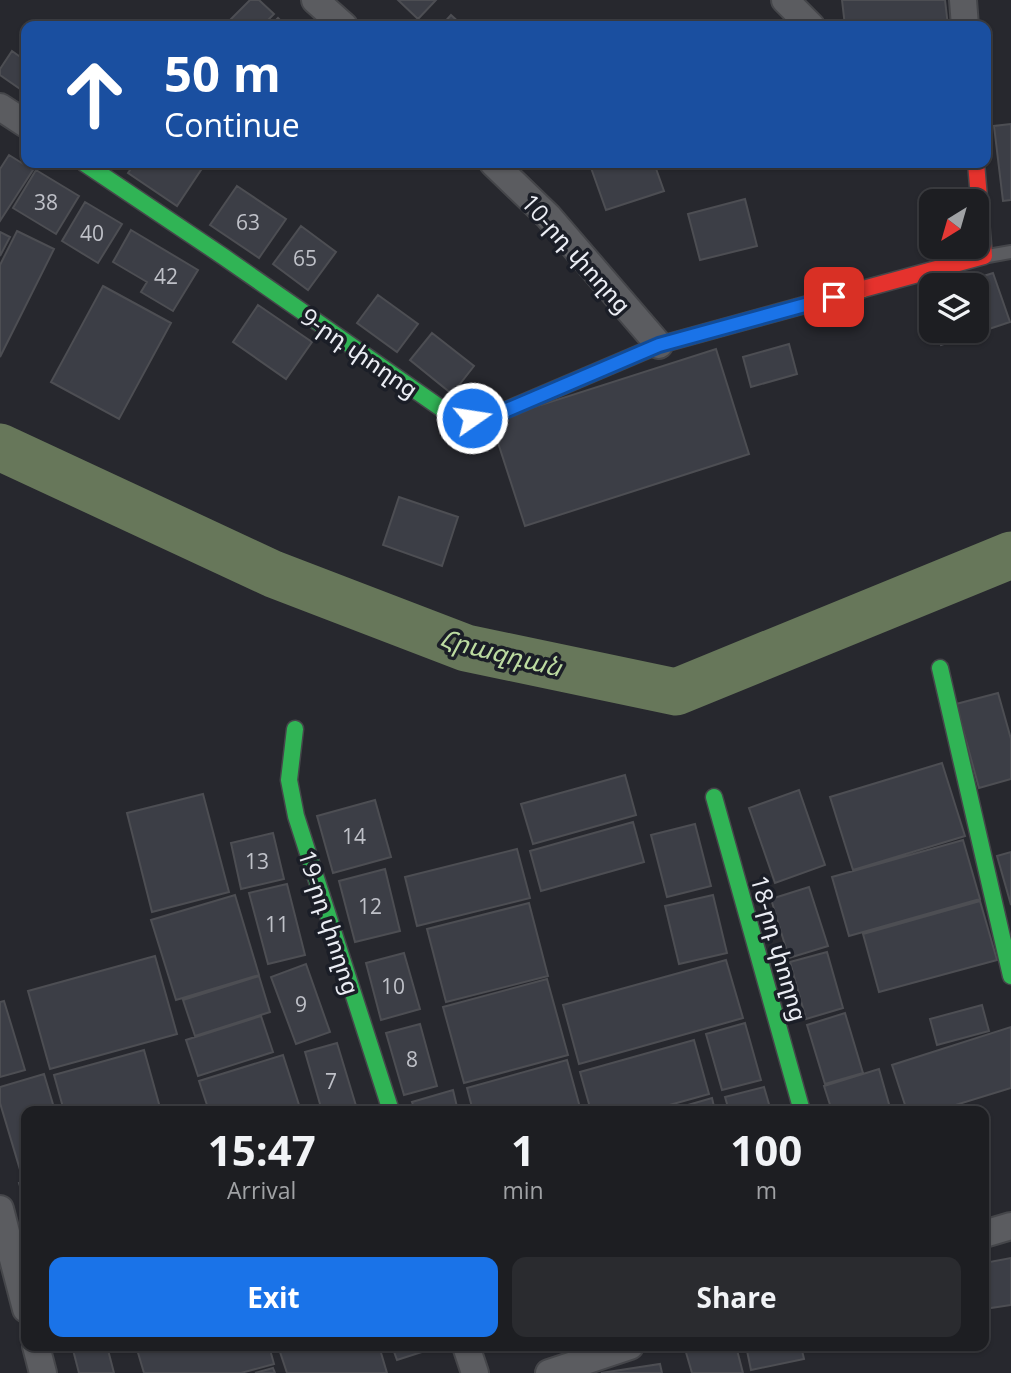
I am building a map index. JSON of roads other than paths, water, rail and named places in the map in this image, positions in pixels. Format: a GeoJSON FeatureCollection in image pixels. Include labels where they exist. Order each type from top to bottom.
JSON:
{"type":"FeatureCollection","features":[{"type":"Feature","properties":{"kind":"street"},"geometry":{"type":"LineString","coordinates":[[315,0],[339,21]]}},
{"type":"Feature","properties":{"kind":"street"},"geometry":{"type":"LineString","coordinates":[[785,0],[806,21]]}},
{"type":"Feature","properties":{"kind":"street"},"geometry":{"type":"LineString","coordinates":[[963,0],[965,21]]}},
{"type":"Feature","properties":{"kind":"street"},"geometry":{"type":"LineString","coordinates":[[0,107],[21,121]]}},
{"type":"Feature","properties":{"kind":"street","name":"9-րդ փողոց"},"geometry":{"type":"LineString","coordinates":[[92,168],[225,257],[456,418],[488,418],[659,345],[973,259]]}},
{"type":"Feature","properties":{"kind":"street","name":"10-րդ փողոց"},"geometry":{"type":"LineString","coordinates":[[498,168],[548,216],[659,345]]}},
{"type":"Feature","properties":{"kind":"street"},"geometry":{"type":"LineString","coordinates":[[976,168],[978,189]]}},
{"type":"Feature","properties":{"kind":"street"},"geometry":{"type":"LineString","coordinates":[[940,668],[1011,976]]}},
{"type":"Feature","properties":{"kind":"street","name":"19-րդ փողոց"},"geometry":{"type":"LineString","coordinates":[[295,729],[289,780],[296,816],[389,1106]]}},
{"type":"Feature","properties":{"kind":"street","name":"18-րդ փողոց"},"geometry":{"type":"LineString","coordinates":[[714,797],[801,1106]]}},
{"type":"Feature","properties":{"kind":"street"},"geometry":{"type":"LineString","coordinates":[[0,1209],[21,1291]]}},
{"type":"Feature","properties":{"kind":"street"},"geometry":{"type":"LineString","coordinates":[[989,1233],[1011,1226]]}},
{"type":"Feature","properties":{"kind":"street"},"geometry":{"type":"LineString","coordinates":[[37,1351],[43,1373]]}},
{"type":"Feature","properties":{"kind":"street"},"geometry":{"type":"LineString","coordinates":[[468,1351],[475,1373]]}},
{"type":"Feature","properties":{"kind":"street"},"geometry":{"type":"LineString","coordinates":[[549,1373],[615,1351]]}},
{"type":"Feature","properties":{"kind":"lane"},"geometry":{"type":"LineString","coordinates":[[989,255],[1011,252]]}},
{"type":"Feature","properties":{"kind":"waterway","name":"Հրազդան"},"geometry":{"type":"LineString","coordinates":[[0,447],[273,574],[466,648],[676,692],[1011,555]]}}]}
